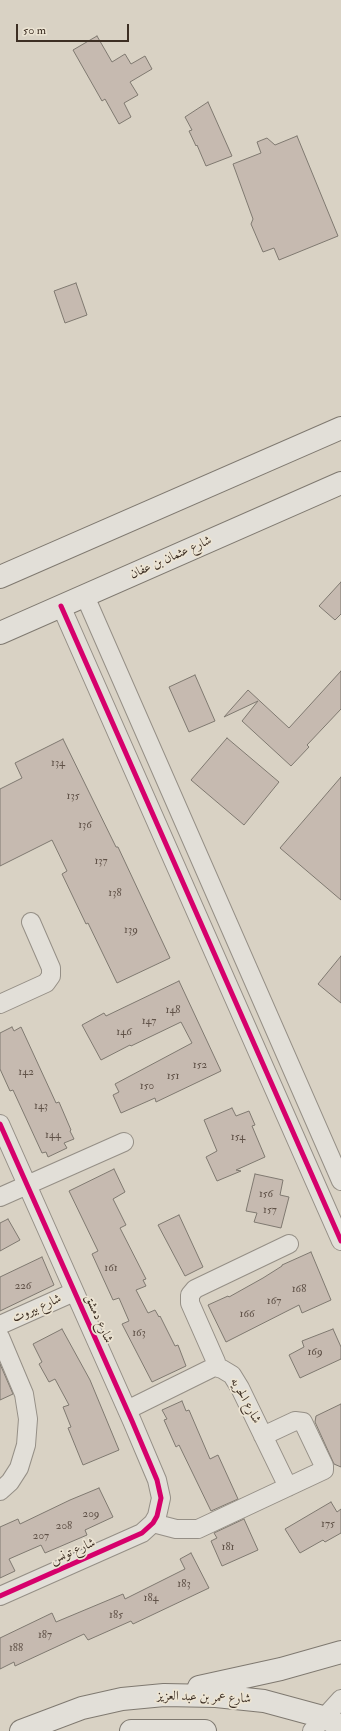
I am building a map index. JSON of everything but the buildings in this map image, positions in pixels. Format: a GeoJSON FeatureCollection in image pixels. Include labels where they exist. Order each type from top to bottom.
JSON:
{"type":"FeatureCollection","features":[{"type":"Feature","properties":{"kind":"main road"},"geometry":{"type":"LineString","coordinates":[[0,577],[341,428]]}},
{"type":"Feature","properties":{"kind":"main road","name":"شارع عثمان بن عفان"},"geometry":{"type":"LineString","coordinates":[[0,633],[341,482]]}},
{"type":"Feature","properties":{"kind":"main road"},"geometry":{"type":"LineString","coordinates":[[164,1695],[261,1674],[341,1652]]}},
{"type":"Feature","properties":{"kind":"main road","name":"شارع عمر بن عبد العزيز"},"geometry":{"type":"LineString","coordinates":[[21,1731],[82,1708],[122,1699],[164,1695],[216,1696],[264,1701],[325,1725]]}},
{"type":"Feature","properties":{"kind":"main road"},"geometry":{"type":"LineString","coordinates":[[131,1731],[206,1731]]}},
{"type":"Feature","properties":{"kind":"street"},"geometry":{"type":"LineString","coordinates":[[85,596],[341,1181]]}},
{"type":"Feature","properties":{"kind":"street"},"geometry":{"type":"LineString","coordinates":[[61,606],[341,1241]]}},
{"type":"Feature","properties":{"kind":"street"},"geometry":{"type":"LineString","coordinates":[[136,775],[159,764]]}},
{"type":"Feature","properties":{"kind":"street"},"geometry":{"type":"LineString","coordinates":[[160,830],[183,821]]}},
{"type":"Feature","properties":{"kind":"street"},"geometry":{"type":"LineString","coordinates":[[0,1004],[46,983],[51,976],[52,968],[31,922]]}},
{"type":"Feature","properties":{"kind":"street","name":"شارع دمشق"},"geometry":{"type":"LineString","coordinates":[[0,1124],[127,1410],[160,1489],[160,1507],[152,1523]]}},
{"type":"Feature","properties":{"kind":"street"},"geometry":{"type":"LineString","coordinates":[[0,1197],[124,1142]]}},
{"type":"Feature","properties":{"kind":"street"},"geometry":{"type":"LineString","coordinates":[[215,1367],[216,1362],[190,1303],[190,1295],[195,1289],[289,1244]]}},
{"type":"Feature","properties":{"kind":"street","name":"شارع بيروت"},"geometry":{"type":"LineString","coordinates":[[0,1325],[74,1292]]}},
{"type":"Feature","properties":{"kind":"street"},"geometry":{"type":"LineString","coordinates":[[0,1337],[24,1394],[28,1419],[26,1445],[19,1468],[10,1482],[0,1491]]}},
{"type":"Feature","properties":{"kind":"street","name":"شارع الحريه"},"geometry":{"type":"LineString","coordinates":[[127,1410],[215,1367],[228,1372],[237,1382],[288,1488]]}},
{"type":"Feature","properties":{"kind":"street"},"geometry":{"type":"LineString","coordinates":[[152,1523],[176,1529],[198,1529],[323,1472],[325,1469],[304,1424],[295,1421],[263,1436]]}},
{"type":"Feature","properties":{"kind":"street","name":"شارع تونس"},"geometry":{"type":"LineString","coordinates":[[0,1596],[142,1533],[152,1523]]}},
{"type":"Feature","properties":{"kind":"street"},"geometry":{"type":"LineString","coordinates":[[325,1725],[341,1699]]}},
{"type":"Feature","properties":{"kind":"cycle path"},"geometry":{"type":"LineString","coordinates":[[61,606],[341,1241]]}},
{"type":"Feature","properties":{"kind":"cycle path"},"geometry":{"type":"LineString","coordinates":[[0,1124],[132,1421],[157,1480],[161,1498],[157,1516],[153,1523],[142,1533],[0,1596]]}}]}
